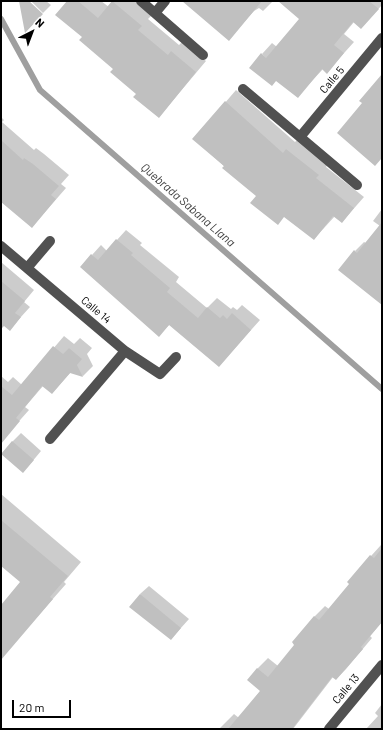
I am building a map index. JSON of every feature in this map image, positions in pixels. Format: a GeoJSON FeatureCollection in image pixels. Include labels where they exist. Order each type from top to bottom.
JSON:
{"type":"FeatureCollection","features":[{"type":"Feature","properties":{"kind":"street"},"geometry":{"type":"LineString","coordinates":[[141,1],[203,55]]}},
{"type":"Feature","properties":{"kind":"street"},"geometry":{"type":"LineString","coordinates":[[155,13],[165,1]]}},
{"type":"Feature","properties":{"kind":"street","name":"Calle 5"},"geometry":{"type":"LineString","coordinates":[[300,137],[382,38]]}},
{"type":"Feature","properties":{"kind":"street"},"geometry":{"type":"LineString","coordinates":[[243,89],[357,185]]}},
{"type":"Feature","properties":{"kind":"street"},"geometry":{"type":"LineString","coordinates":[[28,268],[50,240]]}},
{"type":"Feature","properties":{"kind":"street","name":"Calle 14"},"geometry":{"type":"LineString","coordinates":[[1,246],[125,351],[160,374],[176,357]]}},
{"type":"Feature","properties":{"kind":"street"},"geometry":{"type":"LineString","coordinates":[[50,439],[125,351]]}},
{"type":"Feature","properties":{"kind":"street","name":"Calle 13"},"geometry":{"type":"LineString","coordinates":[[329,729],[382,665]]}},
{"type":"Feature","properties":{"kind":"building"},"geometry":{"type":"Polygon","coordinates":[[[19,1],[29,1],[43,14],[25,33],[19,1]]]}},
{"type":"Feature","properties":{"kind":"building"},"geometry":{"type":"Polygon","coordinates":[[[67,1],[78,1],[98,18],[112,1],[142,26],[138,30],[168,55],[171,51],[196,72],[159,118],[133,97],[136,94],[110,72],[113,69],[79,40],[82,37],[55,15],[67,1]]]}},
{"type":"Feature","properties":{"kind":"building"},"geometry":{"type":"Polygon","coordinates":[[[182,1],[262,1],[229,41],[182,1]]]}},
{"type":"Feature","properties":{"kind":"building"},"geometry":{"type":"Polygon","coordinates":[[[278,1],[369,1],[379,9],[361,29],[353,22],[334,45],[344,53],[327,74],[322,69],[298,98],[276,81],[272,86],[249,68],[261,53],[266,58],[299,19],[278,1]]]}},
{"type":"Feature","properties":{"kind":"building"},"geometry":{"type":"Polygon","coordinates":[[[382,74],[382,158],[375,166],[337,133],[362,103],[359,101],[382,74]]]}},
{"type":"Feature","properties":{"kind":"building"},"geometry":{"type":"Polygon","coordinates":[[[225,101],[283,153],[286,149],[319,175],[316,178],[354,208],[342,223],[333,216],[314,240],[284,217],[278,225],[250,203],[256,196],[222,168],[224,166],[192,139],[225,101]]]}},
{"type":"Feature","properties":{"kind":"building"},"geometry":{"type":"Polygon","coordinates":[[[1,140],[23,160],[24,158],[33,164],[59,186],[51,195],[56,199],[32,228],[1,202],[1,140]]]}},
{"type":"Feature","properties":{"kind":"building"},"geometry":{"type":"Polygon","coordinates":[[[382,222],[382,305],[338,270],[354,250],[357,253],[382,222]]]}},
{"type":"Feature","properties":{"kind":"building"},"geometry":{"type":"Polygon","coordinates":[[[116,239],[133,253],[131,255],[170,288],[167,292],[198,318],[207,307],[220,318],[223,315],[227,319],[232,313],[251,330],[219,367],[169,325],[159,337],[80,267],[91,254],[98,260],[116,239]]]}},
{"type":"Feature","properties":{"kind":"building"},"geometry":{"type":"Polygon","coordinates":[[[1,281],[25,301],[15,313],[21,317],[10,331],[4,326],[1,329],[1,281]]]}},
{"type":"Feature","properties":{"kind":"building"},"geometry":{"type":"Polygon","coordinates":[[[53,346],[63,354],[69,348],[82,359],[77,365],[83,377],[70,373],[52,394],[42,386],[16,418],[20,421],[1,444],[1,386],[12,395],[53,346]]]}},
{"type":"Feature","properties":{"kind":"building"},"geometry":{"type":"Polygon","coordinates":[[[12,441],[34,460],[23,473],[1,454],[12,441]]]}},
{"type":"Feature","properties":{"kind":"building"},"geometry":{"type":"Polygon","coordinates":[[[1,520],[68,576],[50,597],[53,599],[1,660],[1,605],[20,582],[1,566],[1,520]]]}},
{"type":"Feature","properties":{"kind":"building"},"geometry":{"type":"Polygon","coordinates":[[[382,548],[382,622],[361,647],[363,649],[336,680],[332,677],[292,729],[228,729],[260,691],[247,680],[257,668],[268,677],[294,645],[292,642],[314,616],[319,620],[349,584],[347,582],[370,555],[374,558],[382,548]]]}},
{"type":"Feature","properties":{"kind":"building"},"geometry":{"type":"Polygon","coordinates":[[[140,594],[181,628],[171,640],[129,607],[140,594]]]}},
{"type":"Feature","properties":{"kind":"waterway","name":"Quebrada Sabana Llana"},"geometry":{"type":"LineString","coordinates":[[1,19],[40,90],[382,389]]}}]}
